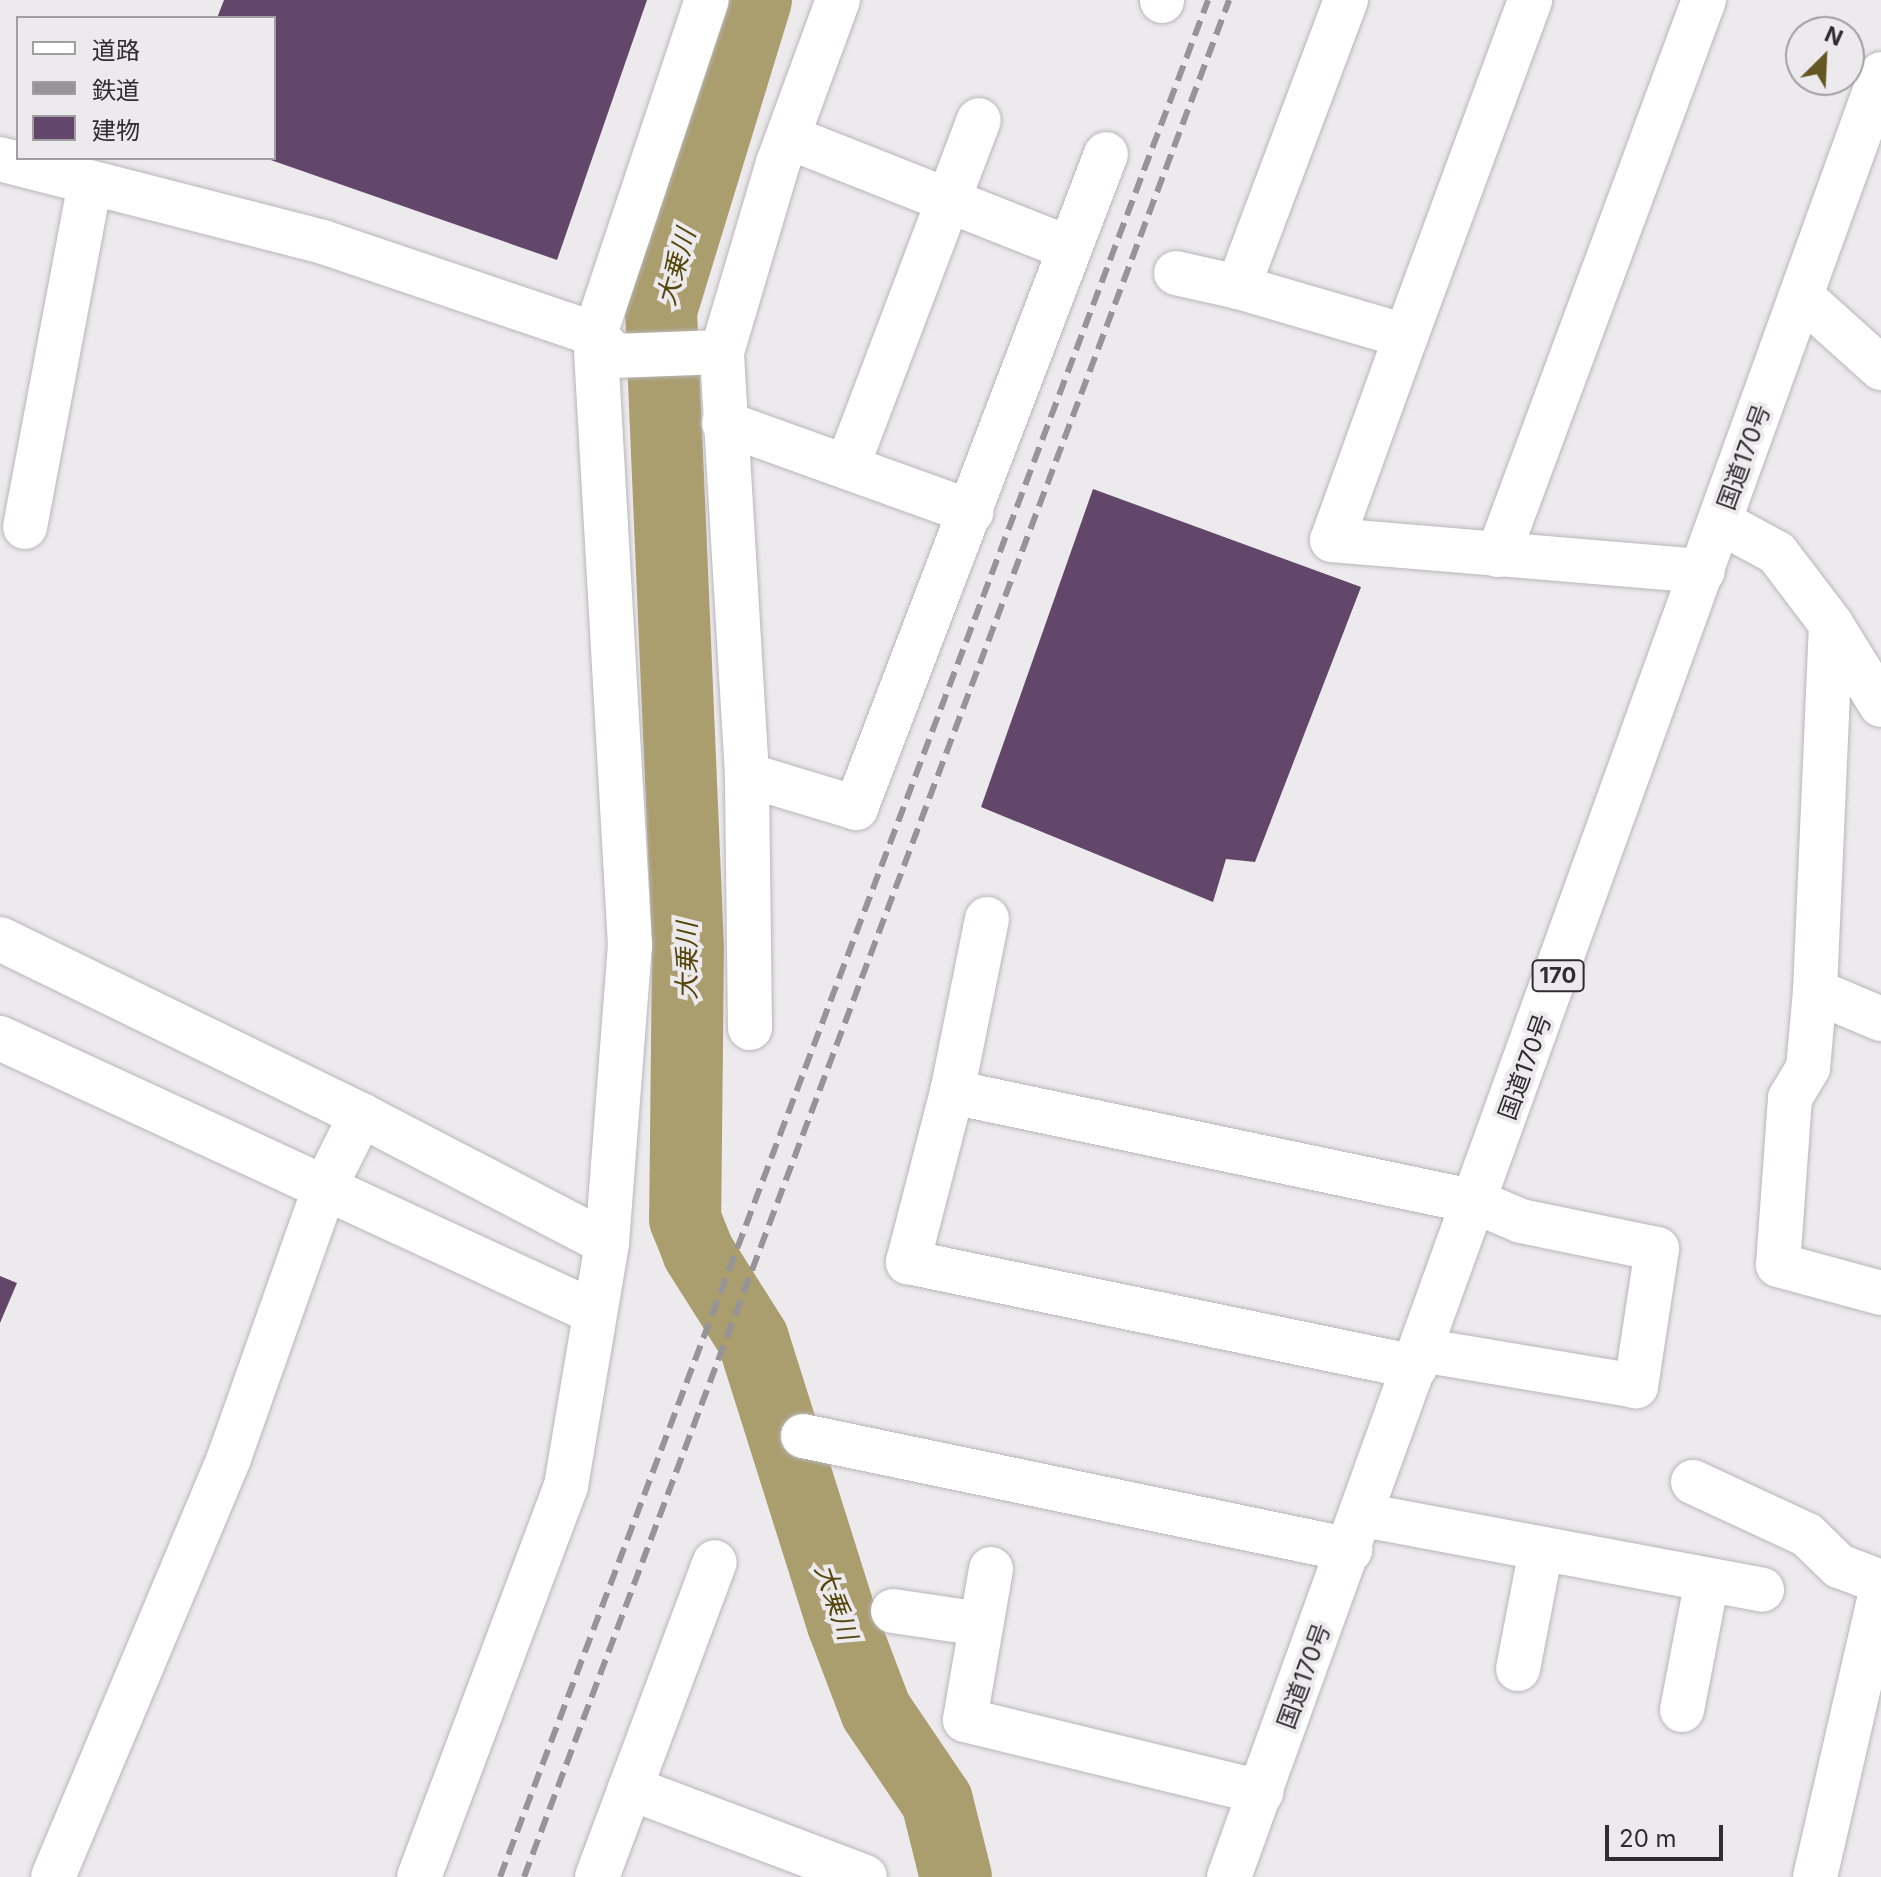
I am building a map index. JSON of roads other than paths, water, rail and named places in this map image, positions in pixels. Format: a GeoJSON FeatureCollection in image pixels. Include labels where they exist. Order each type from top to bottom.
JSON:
{"type":"FeatureCollection","features":[{"type":"Feature","properties":{"kind":"main road"},"geometry":{"type":"LineString","coordinates":[[419,1877],[566,1486],[607,1243],[630,946],[605,345],[707,0]]}},
{"type":"Feature","properties":{"kind":"main road"},"geometry":{"type":"LineString","coordinates":[[750,1028],[747,775],[724,423],[711,352],[838,0]]}},
{"type":"Feature","properties":{"kind":"main road"},"geometry":{"type":"LineString","coordinates":[[1238,287],[1346,0]]}},
{"type":"Feature","properties":{"kind":"main road"},"geometry":{"type":"LineString","coordinates":[[1530,0],[1332,540],[1703,571]]}},
{"type":"Feature","properties":{"kind":"main road"},"geometry":{"type":"LineString","coordinates":[[1498,555],[1704,0]]}},
{"type":"Feature","properties":{"kind":"main road","name":"国道170号"},"geometry":{"type":"LineString","coordinates":[[1229,1877],[1357,1532],[1881,74]]}},
{"type":"Feature","properties":{"kind":"main road"},"geometry":{"type":"LineString","coordinates":[[847,467],[945,200],[979,120]]}},
{"type":"Feature","properties":{"kind":"main road"},"geometry":{"type":"LineString","coordinates":[[788,137],[1069,248]]}},
{"type":"Feature","properties":{"kind":"main road"},"geometry":{"type":"LineString","coordinates":[[747,775],[856,808],[1106,154]]}},
{"type":"Feature","properties":{"kind":"main road"},"geometry":{"type":"LineString","coordinates":[[0,159],[323,242],[605,345],[711,352]]}},
{"type":"Feature","properties":{"kind":"main road"},"geometry":{"type":"LineString","coordinates":[[25,527],[90,183]]}},
{"type":"Feature","properties":{"kind":"main road"},"geometry":{"type":"LineString","coordinates":[[1176,273],[1238,287],[1406,336]]}},
{"type":"Feature","properties":{"kind":"main road"},"geometry":{"type":"LineString","coordinates":[[1801,296],[1881,368]]}},
{"type":"Feature","properties":{"kind":"main road"},"geometry":{"type":"LineString","coordinates":[[724,423],[971,512]]}},
{"type":"Feature","properties":{"kind":"main road"},"geometry":{"type":"LineString","coordinates":[[1720,522],[1777,553],[1831,624],[1881,705]]}},
{"type":"Feature","properties":{"kind":"main road"},"geometry":{"type":"LineString","coordinates":[[1831,624],[1815,991],[1808,1068],[1790,1098],[1778,1265],[1881,1293]]}},
{"type":"Feature","properties":{"kind":"main road"},"geometry":{"type":"LineString","coordinates":[[952,1092],[1476,1202],[1521,1221],[1657,1249],[1636,1386],[1418,1359],[908,1262],[952,1092],[987,919]]}},
{"type":"Feature","properties":{"kind":"main road"},"geometry":{"type":"LineString","coordinates":[[0,939],[361,1115],[607,1243]]}},
{"type":"Feature","properties":{"kind":"main road"},"geometry":{"type":"LineString","coordinates":[[1815,991],[1881,1019]]}},
{"type":"Feature","properties":{"kind":"main road"},"geometry":{"type":"LineString","coordinates":[[0,1038],[594,1312]]}},
{"type":"Feature","properties":{"kind":"main road"},"geometry":{"type":"LineString","coordinates":[[53,1877],[229,1458],[324,1189],[361,1115]]}},
{"type":"Feature","properties":{"kind":"main road"},"geometry":{"type":"LineString","coordinates":[[803,1436],[1357,1532],[1541,1549],[1762,1590]]}},
{"type":"Feature","properties":{"kind":"main road"},"geometry":{"type":"LineString","coordinates":[[1693,1482],[1807,1535],[1839,1566],[1881,1582]]}},
{"type":"Feature","properties":{"kind":"main road"},"geometry":{"type":"LineString","coordinates":[[1518,1669],[1541,1549]]}},
{"type":"Feature","properties":{"kind":"main road"},"geometry":{"type":"LineString","coordinates":[[597,1877],[715,1562]]}},
{"type":"Feature","properties":{"kind":"main road"},"geometry":{"type":"LineString","coordinates":[[991,1569],[965,1720],[1261,1792]]}},
{"type":"Feature","properties":{"kind":"main road"},"geometry":{"type":"LineString","coordinates":[[1682,1710],[1707,1580]]}},
{"type":"Feature","properties":{"kind":"main road"},"geometry":{"type":"LineString","coordinates":[[1815,1877],[1881,1590]]}},
{"type":"Feature","properties":{"kind":"main road"},"geometry":{"type":"LineString","coordinates":[[893,1611],[981,1624]]}},
{"type":"Feature","properties":{"kind":"main road"},"geometry":{"type":"LineString","coordinates":[[630,1788],[865,1877]]}},
{"type":"Feature","properties":{"kind":"waterway","name":"大乗川"},"geometry":{"type":"LineString","coordinates":[[756,0],[661,311],[688,947],[685,1219],[698,1252],[753,1339],[843,1624],[876,1711],[937,1801],[956,1877]]}},
{"type":"Feature","properties":{"kind":"railway"},"geometry":{"type":"LineString","coordinates":[[500,1877],[1208,0]]}},
{"type":"Feature","properties":{"kind":"railway"},"geometry":{"type":"LineString","coordinates":[[524,1877],[1229,0]]}}]}
